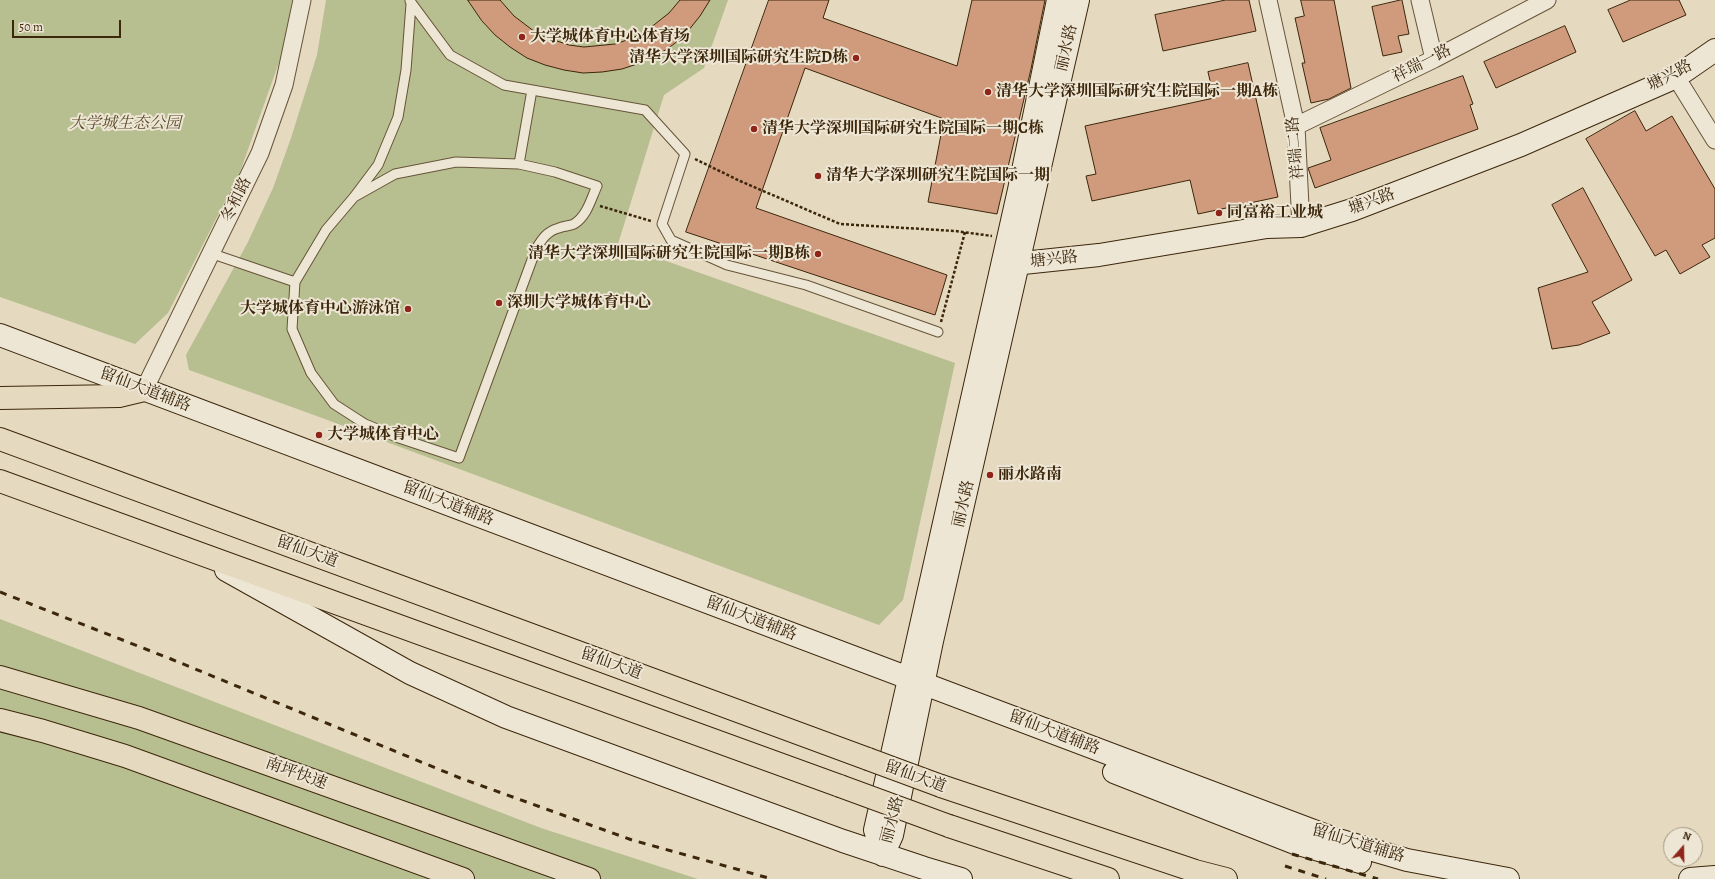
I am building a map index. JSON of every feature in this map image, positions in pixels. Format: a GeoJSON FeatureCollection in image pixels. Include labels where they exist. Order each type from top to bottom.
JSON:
{"type":"FeatureCollection","features":[{"type":"Feature","properties":{"kind":"main road","name":"丽水路"},"geometry":{"type":"LineString","coordinates":[[1010,264],[1008,238],[1058,0]]}},
{"type":"Feature","properties":{"kind":"main road","name":"丽水路"},"geometry":{"type":"LineString","coordinates":[[883,855],[875,830],[915,687],[1010,264],[1078,0]]}},
{"type":"Feature","properties":{"kind":"main road","name":"塘兴路"},"geometry":{"type":"LineString","coordinates":[[1010,264],[1099,255],[1268,227],[1301,226],[1352,210],[1521,145],[1676,77],[1715,50]]}},
{"type":"Feature","properties":{"kind":"main road","name":"留仙大道辅路"},"geometry":{"type":"LineString","coordinates":[[0,335],[915,687],[1295,843],[1424,879]]}},
{"type":"Feature","properties":{"kind":"main road","name":"留仙大道辅路"},"geometry":{"type":"LineString","coordinates":[[0,351],[119,396],[915,687],[964,699],[1335,839],[1407,860],[1508,879]]}},
{"type":"Feature","properties":{"kind":"main road"},"geometry":{"type":"LineString","coordinates":[[0,398],[119,396],[144,390]]}},
{"type":"Feature","properties":{"kind":"main road","name":"留仙大道"},"geometry":{"type":"LineString","coordinates":[[0,438],[941,786],[1187,868],[1226,879]]}},
{"type":"Feature","properties":{"kind":"main road"},"geometry":{"type":"LineString","coordinates":[[0,481],[166,540],[949,826],[1108,879]]}},
{"type":"Feature","properties":{"kind":"main road"},"geometry":{"type":"LineString","coordinates":[[166,540],[244,579],[410,674],[460,697],[521,723],[883,855],[961,879]]}},
{"type":"Feature","properties":{"kind":"main road","name":"南坪快速"},"geometry":{"type":"LineString","coordinates":[[0,677],[138,718],[589,879]]}},
{"type":"Feature","properties":{"kind":"main road"},"geometry":{"type":"LineString","coordinates":[[0,720],[43,731],[125,756],[463,879]]}},
{"type":"Feature","properties":{"kind":"main road"},"geometry":{"type":"LineString","coordinates":[[1690,879],[1715,877]]}},
{"type":"Feature","properties":{"kind":"street","name":"冬和路"},"geometry":{"type":"LineString","coordinates":[[144,390],[260,152],[284,85],[302,0]]}},
{"type":"Feature","properties":{"kind":"street","name":"祥瑞二路"},"geometry":{"type":"LineString","coordinates":[[1268,0],[1296,126],[1301,226]]}},
{"type":"Feature","properties":{"kind":"street"},"geometry":{"type":"LineString","coordinates":[[1420,0],[1434,59]]}},
{"type":"Feature","properties":{"kind":"street","name":"祥瑞一路"},"geometry":{"type":"LineString","coordinates":[[1296,126],[1434,59],[1547,0]]}},
{"type":"Feature","properties":{"kind":"street"},"geometry":{"type":"LineString","coordinates":[[1676,77],[1715,140]]}},
{"type":"Feature","properties":{"kind":"lane"},"geometry":{"type":"LineString","coordinates":[[410,2],[450,55],[504,85],[645,110],[685,154],[662,224],[671,240],[727,264],[806,284],[938,332]]}},
{"type":"Feature","properties":{"kind":"lane"},"geometry":{"type":"LineString","coordinates":[[354,198],[395,174],[456,162],[519,164],[555,172],[597,186],[590,204],[582,216],[573,224],[557,228],[545,235],[536,248],[459,458],[399,438],[365,424],[334,404],[311,373],[292,329],[295,282],[326,230],[354,198],[378,165],[398,117],[406,70],[410,2]]}},
{"type":"Feature","properties":{"kind":"lane"},"geometry":{"type":"LineString","coordinates":[[519,164],[532,90]]}},
{"type":"Feature","properties":{"kind":"lane"},"geometry":{"type":"LineString","coordinates":[[210,253],[295,282]]}},
{"type":"Feature","properties":{"kind":"path"},"geometry":{"type":"LineString","coordinates":[[685,154],[740,181],[840,224],[965,232],[1008,238]]}},
{"type":"Feature","properties":{"kind":"path"},"geometry":{"type":"LineString","coordinates":[[590,204],[662,224]]}},
{"type":"Feature","properties":{"kind":"path"},"geometry":{"type":"LineString","coordinates":[[938,332],[965,232]]}},
{"type":"Feature","properties":{"kind":"green space","name":"大学城生态公园"},"geometry":{"type":"Polygon","coordinates":[[[0,0],[292,0],[288,37],[240,172],[168,313],[135,344],[0,297],[0,0]]]}},
{"type":"Feature","properties":{"kind":"green space","name":"深圳大学城体育中心"},"geometry":{"type":"Polygon","coordinates":[[[326,0],[728,0],[704,68],[664,95],[618,244],[955,363],[903,600],[879,625],[189,370],[186,355],[248,242],[273,188],[291,138],[317,55],[326,0]]]}},
{"type":"Feature","properties":{"kind":"green space"},"geometry":{"type":"Polygon","coordinates":[[[0,619],[541,828],[698,879],[0,879],[0,619]]]}},
{"type":"Feature","properties":{"kind":"building","name":"大学城体育中心体育场"},"geometry":{"type":"Polygon","coordinates":[[[468,0],[500,0],[514,16],[539,35],[569,45],[584,47],[615,44],[645,32],[669,13],[680,0],[710,0],[688,31],[674,44],[658,55],[622,69],[583,73],[545,65],[527,58],[495,35],[482,21],[468,0]]]}},
{"type":"Feature","properties":{"kind":"building"},"geometry":{"type":"Polygon","coordinates":[[[769,0],[829,0],[823,18],[957,66],[972,0],[1045,0],[1031,69],[997,214],[928,202],[944,119],[805,68],[756,208],[947,275],[935,315],[686,232],[769,0]]]}},
{"type":"Feature","properties":{"kind":"building"},"geometry":{"type":"Polygon","coordinates":[[[1226,0],[1249,0],[1256,31],[1163,51],[1155,15],[1226,0]]]}},
{"type":"Feature","properties":{"kind":"building"},"geometry":{"type":"Polygon","coordinates":[[[1301,0],[1334,0],[1351,88],[1329,99],[1311,103],[1302,63],[1305,63],[1295,18],[1304,16],[1301,0]]]}},
{"type":"Feature","properties":{"kind":"building"},"geometry":{"type":"Polygon","coordinates":[[[1402,0],[1409,34],[1398,36],[1402,52],[1383,56],[1372,7],[1402,0]]]}},
{"type":"Feature","properties":{"kind":"building"},"geometry":{"type":"Polygon","coordinates":[[[1631,0],[1679,0],[1686,15],[1623,42],[1608,10],[1631,0]]]}},
{"type":"Feature","properties":{"kind":"building"},"geometry":{"type":"Polygon","coordinates":[[[1565,26],[1576,52],[1496,88],[1484,62],[1565,26]]]}},
{"type":"Feature","properties":{"kind":"building"},"geometry":{"type":"Polygon","coordinates":[[[1248,63],[1278,197],[1198,214],[1190,180],[1092,201],[1086,176],[1096,174],[1085,126],[1214,98],[1208,72],[1248,63]]]}},
{"type":"Feature","properties":{"kind":"building"},"geometry":{"type":"Polygon","coordinates":[[[1463,76],[1473,104],[1470,105],[1478,129],[1315,188],[1308,168],[1331,160],[1320,128],[1463,76]]]}},
{"type":"Feature","properties":{"kind":"building"},"geometry":{"type":"Polygon","coordinates":[[[1635,111],[1646,131],[1672,116],[1715,189],[1715,238],[1702,245],[1710,257],[1680,274],[1666,250],[1655,256],[1586,139],[1635,111]]]}},
{"type":"Feature","properties":{"kind":"building"},"geometry":{"type":"Polygon","coordinates":[[[1583,188],[1632,280],[1592,302],[1610,333],[1579,345],[1552,349],[1538,288],[1588,272],[1552,205],[1583,188]]]}},
{"type":"Feature","properties":{"kind":"railway"},"geometry":{"type":"LineString","coordinates":[[0,592],[171,659],[460,778],[632,840],[772,879]]}},
{"type":"Feature","properties":{"kind":"railway"},"geometry":{"type":"LineString","coordinates":[[1292,854],[1378,879]]}},
{"type":"Feature","properties":{"kind":"railway"},"geometry":{"type":"LineString","coordinates":[[1285,866],[1326,879]]}},
{"type":"Feature","properties":{"kind":"place","name":"大学城体育中心体育场"},"geometry":{"type":"Point","coordinates":[522,37]}},
{"type":"Feature","properties":{"kind":"place","name":"清华大学深圳国际研究生院D栋"},"geometry":{"type":"Point","coordinates":[856,58]}},
{"type":"Feature","properties":{"kind":"place","name":"清华大学深圳国际研究生院国际一期A栋"},"geometry":{"type":"Point","coordinates":[988,92]}},
{"type":"Feature","properties":{"kind":"place","name":"清华大学深圳国际研究生院国际一期C栋"},"geometry":{"type":"Point","coordinates":[754,129]}},
{"type":"Feature","properties":{"kind":"place","name":"清华大学深圳研究生院国际一期"},"geometry":{"type":"Point","coordinates":[818,176]}},
{"type":"Feature","properties":{"kind":"place","name":"同富裕工业城"},"geometry":{"type":"Point","coordinates":[1219,213]}},
{"type":"Feature","properties":{"kind":"place","name":"清华大学深圳国际研究生院国际一期B栋"},"geometry":{"type":"Point","coordinates":[818,254]}},
{"type":"Feature","properties":{"kind":"place","name":"深圳大学城体育中心"},"geometry":{"type":"Point","coordinates":[499,303]}},
{"type":"Feature","properties":{"kind":"place","name":"大学城体育中心游泳馆"},"geometry":{"type":"Point","coordinates":[408,309]}},
{"type":"Feature","properties":{"kind":"place","name":"大学城体育中心"},"geometry":{"type":"Point","coordinates":[319,435]}},
{"type":"Feature","properties":{"kind":"place","name":"丽水路南"},"geometry":{"type":"Point","coordinates":[990,475]}}]}
